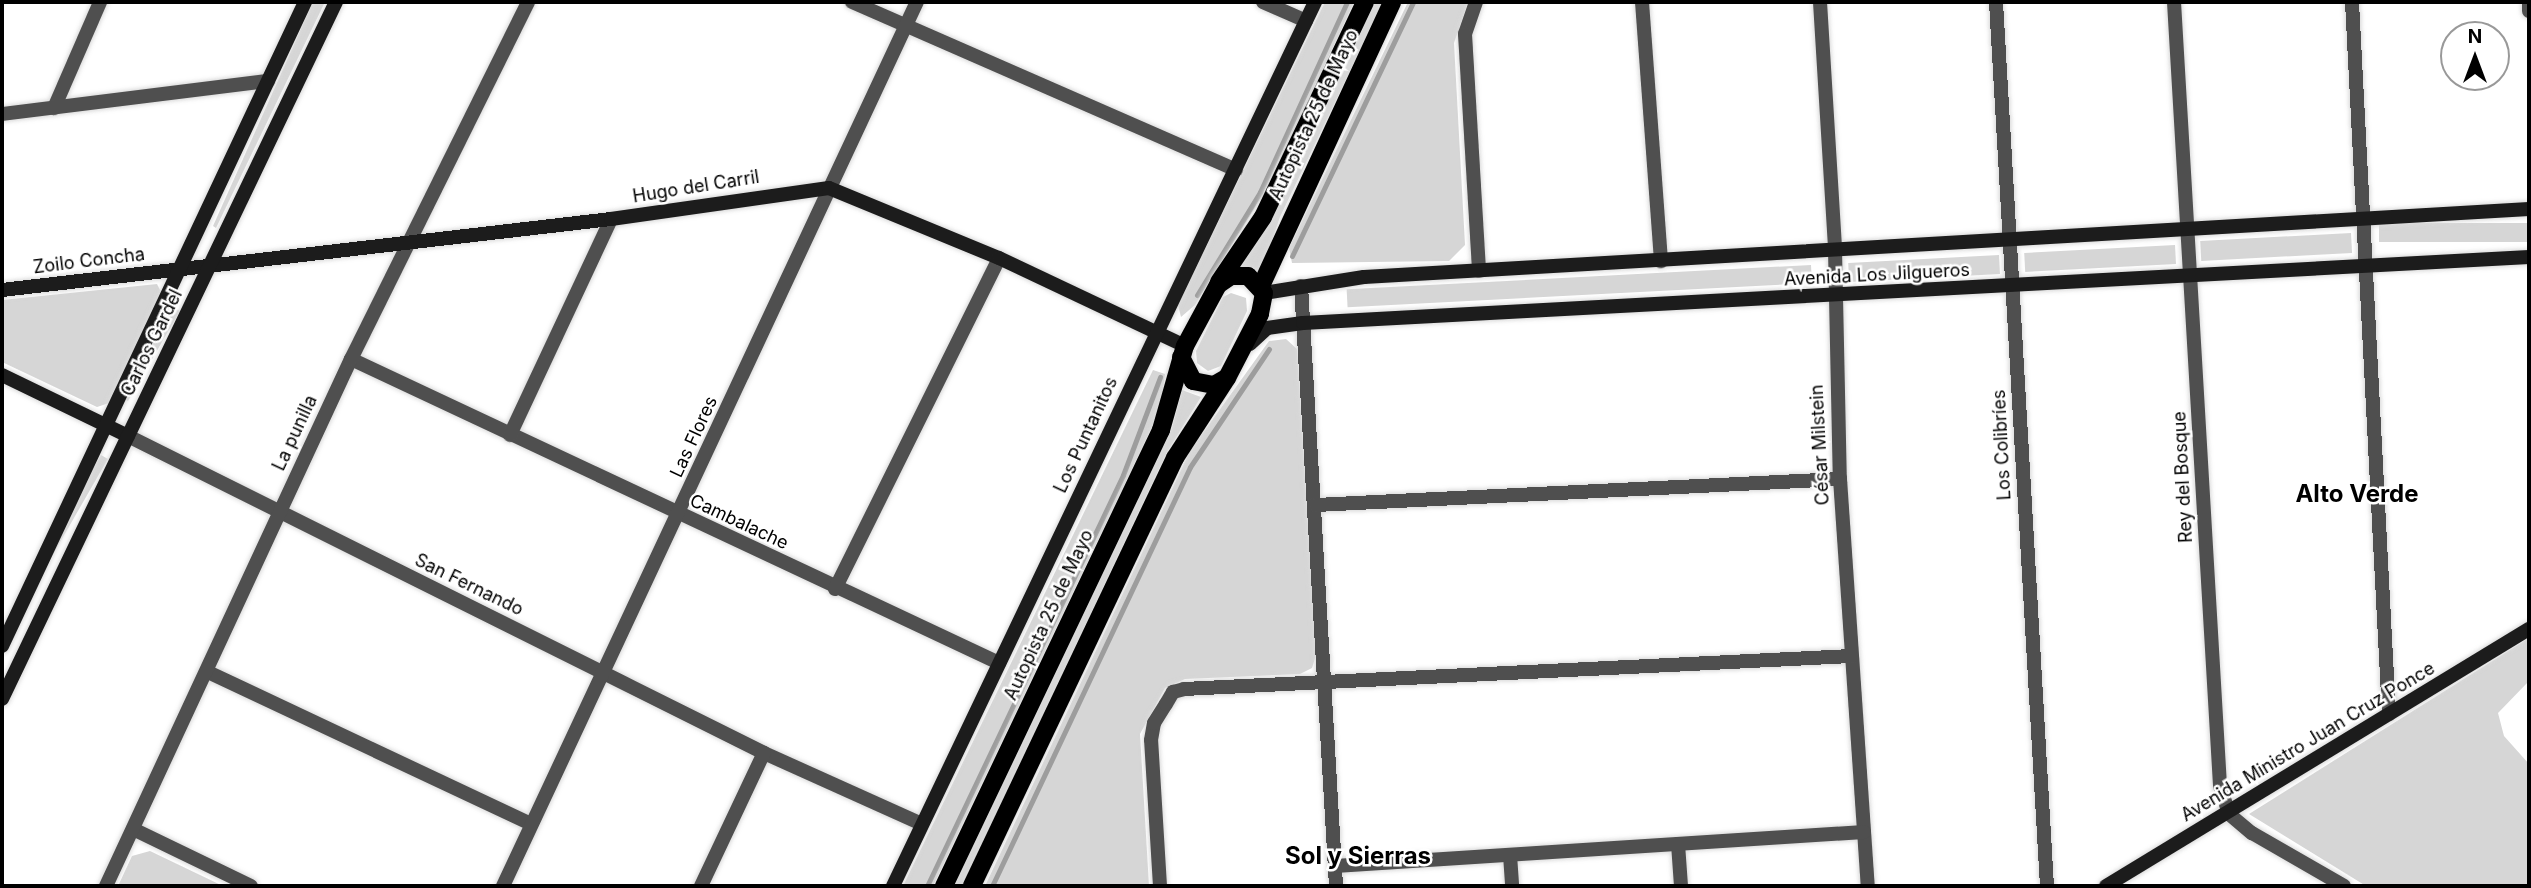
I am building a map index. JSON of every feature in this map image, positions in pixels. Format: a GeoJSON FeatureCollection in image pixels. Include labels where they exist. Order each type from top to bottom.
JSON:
{"type":"FeatureCollection","features":[{"type":"Feature","properties":{"kind":"main road","name":"Autopista 25 de Mayo"},"geometry":{"type":"LineString","coordinates":[[944,886],[1161,430],[1183,352],[1218,285],[1263,217],[1365,2]]}},
{"type":"Feature","properties":{"kind":"main road","name":"Autopista 25 de Mayo"},"geometry":{"type":"LineString","coordinates":[[1227,378],[1260,314],[1262,289],[1392,2]]}},
{"type":"Feature","properties":{"kind":"main road"},"geometry":{"type":"LineString","coordinates":[[1218,285],[1240,274],[1262,289]]}},
{"type":"Feature","properties":{"kind":"main road"},"geometry":{"type":"LineString","coordinates":[[1183,352],[1192,381],[1214,385],[1227,378]]}},
{"type":"Feature","properties":{"kind":"main road"},"geometry":{"type":"LineString","coordinates":[[972,886],[1175,458],[1227,378]]}},
{"type":"Feature","properties":{"kind":"street"},"geometry":{"type":"LineString","coordinates":[[54,107],[100,2]]}},
{"type":"Feature","properties":{"kind":"street","name":"Carlos Gardel"},"geometry":{"type":"LineString","coordinates":[[2,646],[305,2]]}},
{"type":"Feature","properties":{"kind":"street","name":"Carlos Gardel"},"geometry":{"type":"LineString","coordinates":[[2,699],[8,672],[128,436],[335,2]]}},
{"type":"Feature","properties":{"kind":"street","name":"La punilla"},"geometry":{"type":"LineString","coordinates":[[106,886],[208,672],[351,359],[528,2]]}},
{"type":"Feature","properties":{"kind":"street"},"geometry":{"type":"LineString","coordinates":[[852,2],[1236,170]]}},
{"type":"Feature","properties":{"kind":"street","name":"Las Flores"},"geometry":{"type":"LineString","coordinates":[[503,886],[680,515],[917,2]]}},
{"type":"Feature","properties":{"kind":"street"},"geometry":{"type":"LineString","coordinates":[[1263,2],[1306,21]]}},
{"type":"Feature","properties":{"kind":"street","name":"Los Puntanitos"},"geometry":{"type":"LineString","coordinates":[[893,886],[1315,2]]}},
{"type":"Feature","properties":{"kind":"street"},"geometry":{"type":"LineString","coordinates":[[1476,2],[1467,19],[1466,47],[1479,271]]}},
{"type":"Feature","properties":{"kind":"street"},"geometry":{"type":"LineString","coordinates":[[1642,2],[1661,261]]}},
{"type":"Feature","properties":{"kind":"street","name":"César Milstein"},"geometry":{"type":"LineString","coordinates":[[1820,2],[1835,249],[1833,296],[1840,479],[1868,886]]}},
{"type":"Feature","properties":{"kind":"street","name":"Los Colibríes"},"geometry":{"type":"LineString","coordinates":[[1996,2],[2047,886]]}},
{"type":"Feature","properties":{"kind":"street","name":"Rey del Bosque"},"geometry":{"type":"LineString","coordinates":[[2174,2],[2220,786],[2229,814]]}},
{"type":"Feature","properties":{"kind":"street"},"geometry":{"type":"LineString","coordinates":[[2352,2],[2389,714]]}},
{"type":"Feature","properties":{"kind":"street"},"geometry":{"type":"LineString","coordinates":[[2529,2],[2529,11]]}},
{"type":"Feature","properties":{"kind":"street"},"geometry":{"type":"LineString","coordinates":[[2,114],[268,81]]}},
{"type":"Feature","properties":{"kind":"street"},"geometry":{"type":"LineString","coordinates":[[829,188],[999,258],[1156,334],[1183,352]]}},
{"type":"Feature","properties":{"kind":"street","name":"Hugo del Carril"},"geometry":{"type":"LineString","coordinates":[[180,270],[611,219],[829,188]]}},
{"type":"Feature","properties":{"kind":"street","name":"Avenida Los Jilgueros"},"geometry":{"type":"LineString","coordinates":[[1262,289],[1479,271],[1835,249],[2010,242],[2529,209]]}},
{"type":"Feature","properties":{"kind":"street"},"geometry":{"type":"LineString","coordinates":[[510,435],[611,219]]}},
{"type":"Feature","properties":{"kind":"street","name":"Avenida Los Jilgueros"},"geometry":{"type":"LineString","coordinates":[[1240,356],[1267,328],[1303,323],[2013,288],[2529,257]]}},
{"type":"Feature","properties":{"kind":"street"},"geometry":{"type":"LineString","coordinates":[[835,589],[999,258]]}},
{"type":"Feature","properties":{"kind":"street","name":"Zoilo Concha"},"geometry":{"type":"LineString","coordinates":[[2,290],[180,270]]}},
{"type":"Feature","properties":{"kind":"street"},"geometry":{"type":"LineString","coordinates":[[1301,286],[1327,683],[1336,886]]}},
{"type":"Feature","properties":{"kind":"street","name":"Cambalache"},"geometry":{"type":"LineString","coordinates":[[351,359],[835,589],[999,663]]}},
{"type":"Feature","properties":{"kind":"street","name":"San Fernando"},"geometry":{"type":"LineString","coordinates":[[2,375],[107,424],[278,514],[764,752],[922,824]]}},
{"type":"Feature","properties":{"kind":"street"},"geometry":{"type":"LineString","coordinates":[[1316,505],[1840,479]]}},
{"type":"Feature","properties":{"kind":"street","name":"Avenida Ministro Juan Cruz Ponce"},"geometry":{"type":"LineString","coordinates":[[2106,886],[2229,814],[2529,629]]}},
{"type":"Feature","properties":{"kind":"street"},"geometry":{"type":"LineString","coordinates":[[1160,886],[1151,740],[1154,723],[1174,692],[1851,656]]}},
{"type":"Feature","properties":{"kind":"street"},"geometry":{"type":"LineString","coordinates":[[208,672],[531,824]]}},
{"type":"Feature","properties":{"kind":"street"},"geometry":{"type":"LineString","coordinates":[[701,886],[764,752]]}},
{"type":"Feature","properties":{"kind":"street"},"geometry":{"type":"LineString","coordinates":[[2229,814],[2252,833],[2344,886]]}},
{"type":"Feature","properties":{"kind":"street"},"geometry":{"type":"LineString","coordinates":[[133,829],[251,886]]}},
{"type":"Feature","properties":{"kind":"street"},"geometry":{"type":"LineString","coordinates":[[1335,866],[1864,832]]}},
{"type":"Feature","properties":{"kind":"street"},"geometry":{"type":"LineString","coordinates":[[1678,844],[1681,886]]}},
{"type":"Feature","properties":{"kind":"street"},"geometry":{"type":"LineString","coordinates":[[1510,855],[1512,886]]}},
{"type":"Feature","properties":{"kind":"shaded area"},"geometry":{"type":"Polygon","coordinates":[[[313,2],[325,2],[216,228],[213,226],[313,2]]]}},
{"type":"Feature","properties":{"kind":"shaded area"},"geometry":{"type":"Polygon","coordinates":[[[1325,2],[1354,2],[1269,186],[1195,305],[1181,317],[1178,305],[1325,2]]]}},
{"type":"Feature","properties":{"kind":"shaded area"},"geometry":{"type":"Polygon","coordinates":[[[1372,2],[1383,2],[1280,217],[1261,273],[1240,266],[1372,2]]]}},
{"type":"Feature","properties":{"kind":"shaded area"},"geometry":{"type":"Polygon","coordinates":[[[1408,2],[1468,2],[1454,43],[1465,245],[1449,261],[1292,263],[1289,248],[1408,2]]]}},
{"type":"Feature","properties":{"kind":"shaded area"},"geometry":{"type":"Polygon","coordinates":[[[2379,223],[2529,223],[2529,242],[2379,242],[2379,223]]]}},
{"type":"Feature","properties":{"kind":"shaded area"},"geometry":{"type":"Polygon","coordinates":[[[2351,233],[2352,253],[2201,261],[2200,241],[2351,233]]]}},
{"type":"Feature","properties":{"kind":"shaded area"},"geometry":{"type":"Polygon","coordinates":[[[2175,245],[2176,264],[2025,272],[2024,253],[2175,245]]]}},
{"type":"Feature","properties":{"kind":"shaded area"},"geometry":{"type":"Polygon","coordinates":[[[1999,255],[2000,274],[1849,282],[1848,263],[1999,255]]]}},
{"type":"Feature","properties":{"kind":"shaded area"},"geometry":{"type":"Polygon","coordinates":[[[1811,265],[1812,283],[1348,307],[1347,289],[1811,265]]]}},
{"type":"Feature","properties":{"kind":"shaded area"},"geometry":{"type":"Polygon","coordinates":[[[157,284],[162,294],[109,403],[97,407],[2,362],[2,300],[157,284]]]}},
{"type":"Feature","properties":{"kind":"shaded area"},"geometry":{"type":"Polygon","coordinates":[[[1231,293],[1246,298],[1247,311],[1221,366],[1208,371],[1197,363],[1196,351],[1223,297],[1231,293]]]}},
{"type":"Feature","properties":{"kind":"shaded area"},"geometry":{"type":"Polygon","coordinates":[[[173,307],[180,311],[128,401],[121,397],[173,307]]]}},
{"type":"Feature","properties":{"kind":"shaded area"},"geometry":{"type":"Polygon","coordinates":[[[1286,339],[1297,349],[1316,655],[1312,668],[1300,674],[1185,679],[1165,688],[1140,734],[1149,886],[985,886],[1190,451],[1269,341],[1286,339]]]}},
{"type":"Feature","properties":{"kind":"shaded area"},"geometry":{"type":"Polygon","coordinates":[[[1153,370],[1165,374],[1161,406],[933,886],[903,886],[1153,370]]]}},
{"type":"Feature","properties":{"kind":"shaded area"},"geometry":{"type":"Polygon","coordinates":[[[1182,390],[1201,397],[1167,452],[962,886],[954,886],[1172,428],[1182,390]]]}},
{"type":"Feature","properties":{"kind":"shaded area"},"geometry":{"type":"Polygon","coordinates":[[[101,455],[108,459],[2,642],[2,626],[101,455]]]}},
{"type":"Feature","properties":{"kind":"shaded area"},"geometry":{"type":"Polygon","coordinates":[[[2529,638],[2529,681],[2498,713],[2504,736],[2529,764],[2529,886],[2366,886],[2249,814],[2529,638]]]}},
{"type":"Feature","properties":{"kind":"shaded area"},"geometry":{"type":"Polygon","coordinates":[[[150,851],[223,886],[118,886],[132,856],[150,851]]]}},
{"type":"Feature","properties":{"kind":"waterway"},"geometry":{"type":"LineString","coordinates":[[1197,295],[1260,192],[1347,2]]}},
{"type":"Feature","properties":{"kind":"waterway"},"geometry":{"type":"LineString","coordinates":[[1292,256],[1413,2]]}},
{"type":"Feature","properties":{"kind":"waterway"},"geometry":{"type":"LineString","coordinates":[[992,886],[1190,467],[1269,349]]}},
{"type":"Feature","properties":{"kind":"waterway"},"geometry":{"type":"LineString","coordinates":[[927,886],[1123,475],[1160,377]]}},
{"type":"Feature","properties":{"kind":"district","name":"Alto Verde"},"geometry":{"type":"Point","coordinates":[2357,494]}},
{"type":"Feature","properties":{"kind":"district","name":"Sol y Sierras"},"geometry":{"type":"Point","coordinates":[1358,856]}}]}
